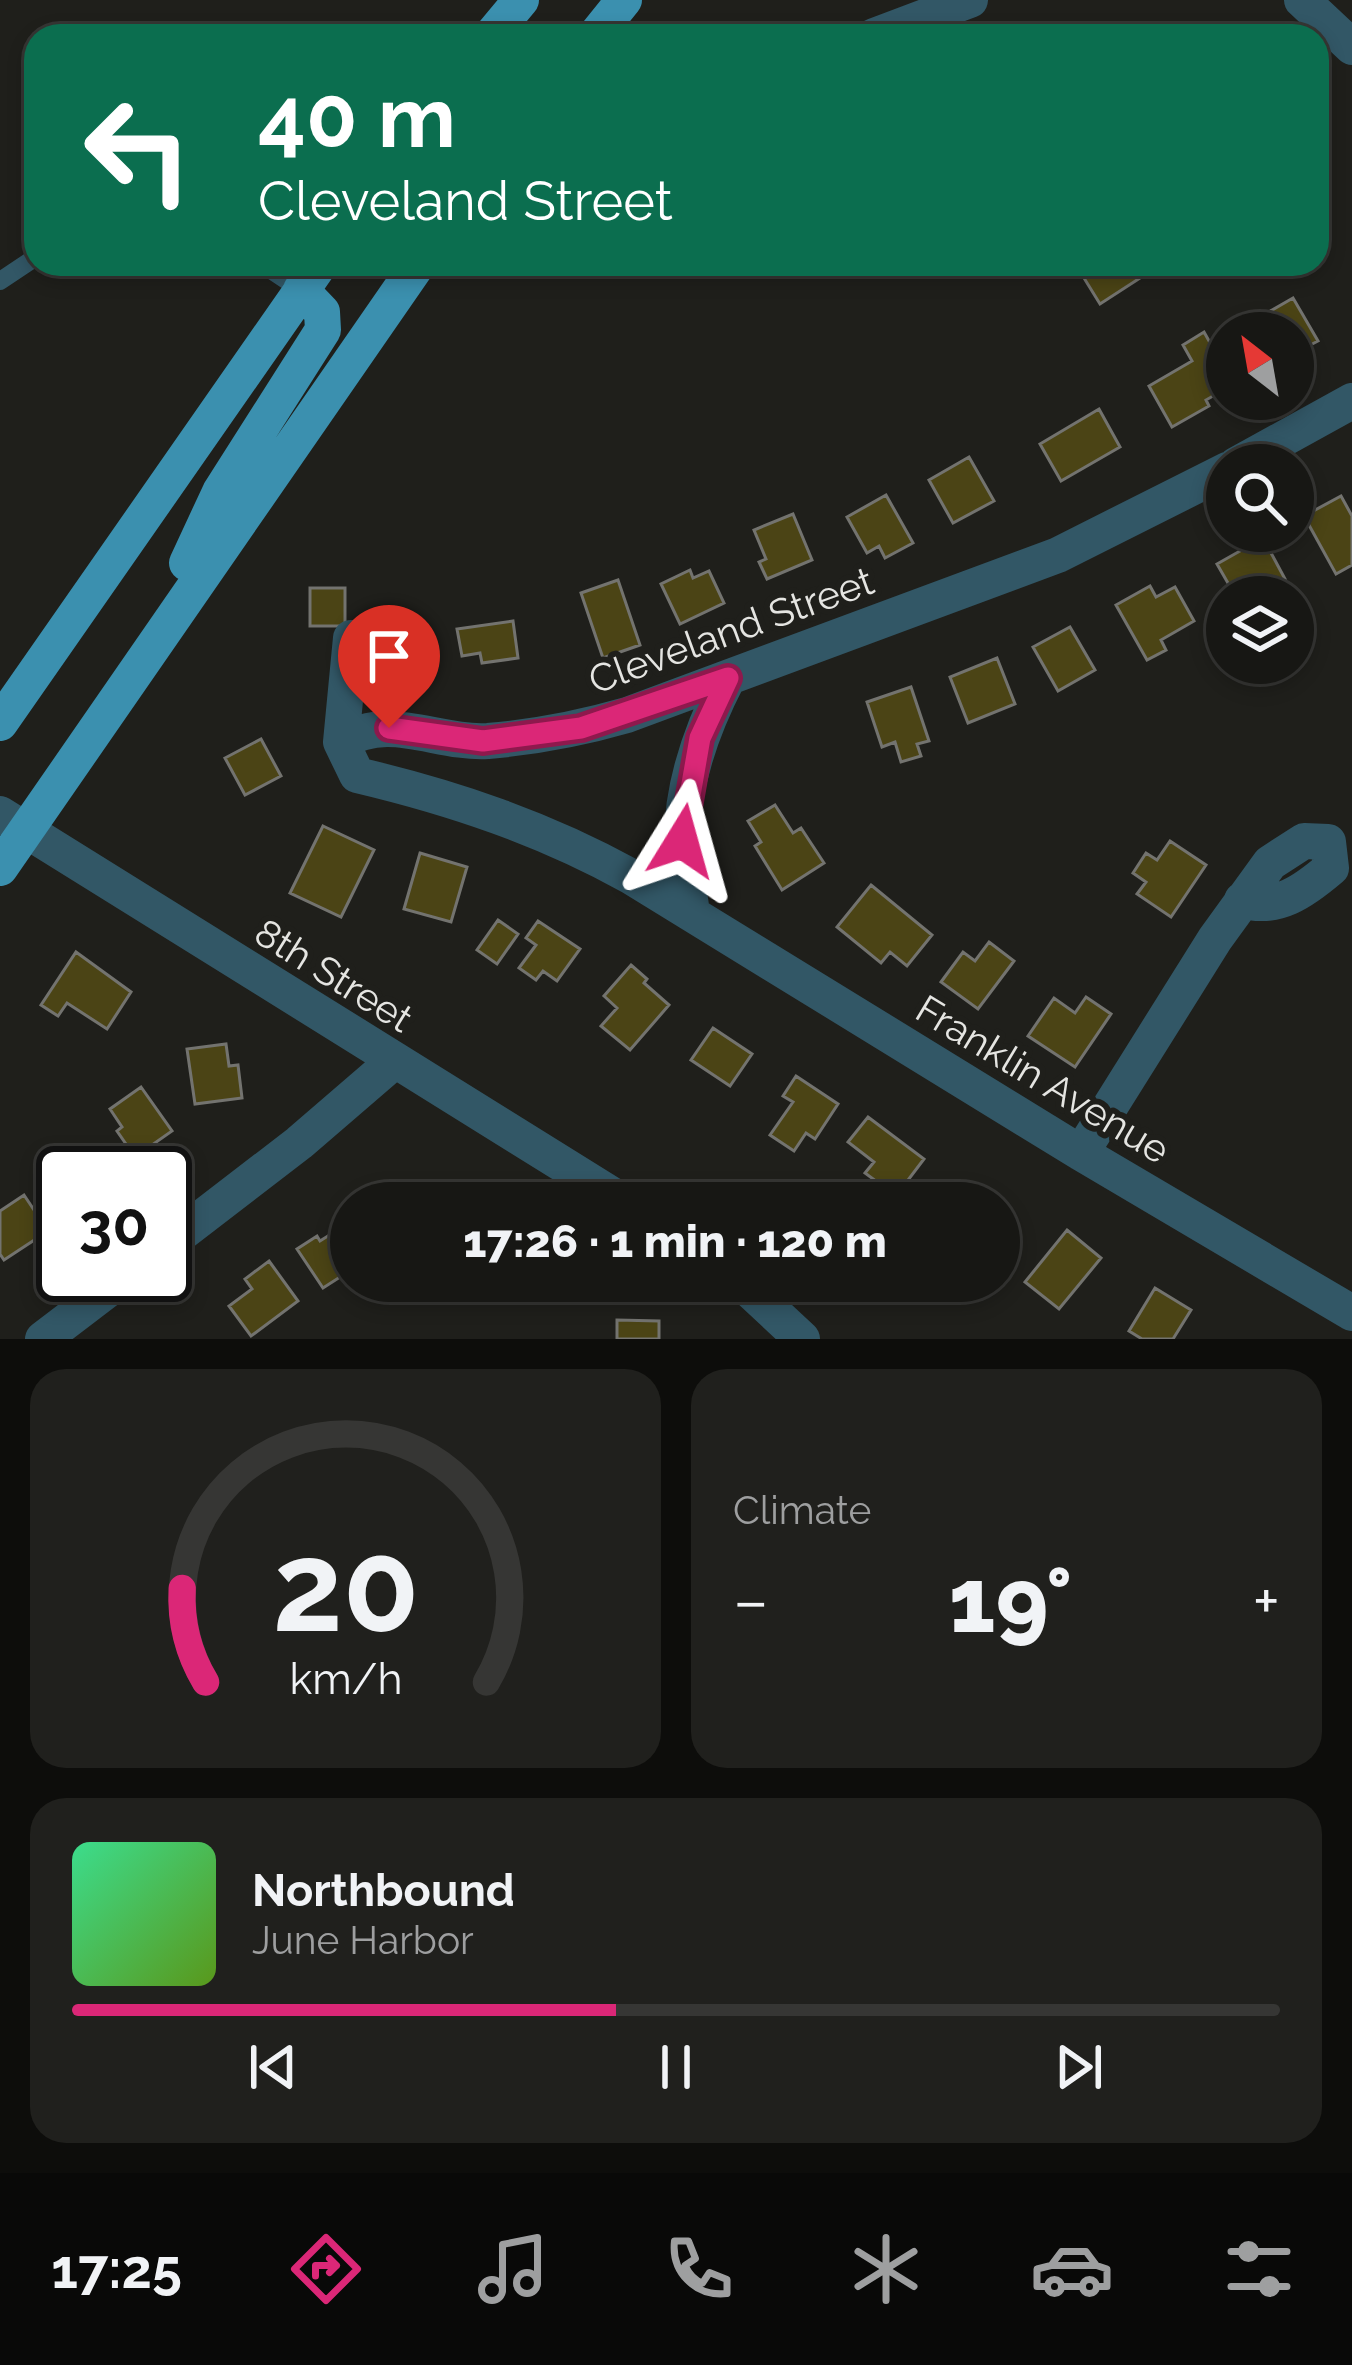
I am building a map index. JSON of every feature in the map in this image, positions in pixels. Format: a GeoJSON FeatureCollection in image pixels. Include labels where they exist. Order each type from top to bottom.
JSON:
{"type":"FeatureCollection","features":[{"type":"Feature","properties":{"kind":"main road"},"geometry":{"type":"LineString","coordinates":[[501,24],[520,0]]}},
{"type":"Feature","properties":{"kind":"main road"},"geometry":{"type":"LineString","coordinates":[[605,24],[624,0]]}},
{"type":"Feature","properties":{"kind":"main road"},"geometry":{"type":"LineString","coordinates":[[0,868],[12,823],[142,659],[410,276]]}},
{"type":"Feature","properties":{"kind":"main road"},"geometry":{"type":"LineString","coordinates":[[142,659],[220,492],[322,333],[324,316],[310,277]]}},
{"type":"Feature","properties":{"kind":"main road"},"geometry":{"type":"LineString","coordinates":[[0,723],[310,277]]}},
{"type":"Feature","properties":{"kind":"street"},"geometry":{"type":"LineString","coordinates":[[906,24],[970,0]]}},
{"type":"Feature","properties":{"kind":"street"},"geometry":{"type":"LineString","coordinates":[[1302,0],[1328,24]]}},
{"type":"Feature","properties":{"kind":"street"},"geometry":{"type":"LineString","coordinates":[[1329,25],[1352,47]]}},
{"type":"Feature","properties":{"kind":"street"},"geometry":{"type":"LineString","coordinates":[[1273,444],[1352,400]]}},
{"type":"Feature","properties":{"kind":"street","name":"Cleveland Street"},"geometry":{"type":"LineString","coordinates":[[341,742],[363,729],[483,741],[581,728],[1058,555],[1206,481]]}},
{"type":"Feature","properties":{"kind":"street"},"geometry":{"type":"LineString","coordinates":[[341,742],[351,638]]}},
{"type":"Feature","properties":{"kind":"street"},"geometry":{"type":"LineString","coordinates":[[692,914],[682,841],[692,771],[700,738],[728,678]]}},
{"type":"Feature","properties":{"kind":"street","name":"Franklin Avenue"},"geometry":{"type":"LineString","coordinates":[[341,742],[357,776],[499,814],[566,840],[1352,1313]]}},
{"type":"Feature","properties":{"kind":"street","name":"8th Street"},"geometry":{"type":"LineString","coordinates":[[12,823],[591,1182]]}},
{"type":"Feature","properties":{"kind":"street"},"geometry":{"type":"LineString","coordinates":[[1082,1153],[1242,900]]}},
{"type":"Feature","properties":{"kind":"street"},"geometry":{"type":"LineString","coordinates":[[192,1225],[299,1143],[393,1062]]}},
{"type":"Feature","properties":{"kind":"street"},"geometry":{"type":"LineString","coordinates":[[43,1339],[92,1302]]}},
{"type":"Feature","properties":{"kind":"street"},"geometry":{"type":"LineString","coordinates":[[762,1302],[802,1339]]}},
{"type":"Feature","properties":{"kind":"building"},"geometry":{"type":"Polygon","coordinates":[[[1139,276],[1140,278],[1100,304],[1084,278],[1139,276]]]}},
{"type":"Feature","properties":{"kind":"building"},"geometry":{"type":"Polygon","coordinates":[[[1293,298],[1301,312],[1269,312],[1293,298]]]}},
{"type":"Feature","properties":{"kind":"building"},"geometry":{"type":"Polygon","coordinates":[[[1204,332],[1206,336],[1206,408],[1172,427],[1149,386],[1192,361],[1183,345],[1204,332]]]}},
{"type":"Feature","properties":{"kind":"building"},"geometry":{"type":"Polygon","coordinates":[[[1099,409],[1120,447],[1061,481],[1040,444],[1099,409]]]}},
{"type":"Feature","properties":{"kind":"building"},"geometry":{"type":"Polygon","coordinates":[[[969,457],[994,501],[953,523],[929,480],[969,457]]]}},
{"type":"Feature","properties":{"kind":"building"},"geometry":{"type":"Polygon","coordinates":[[[886,495],[913,543],[885,558],[879,546],[867,553],[847,517],[886,495]]]}},
{"type":"Feature","properties":{"kind":"building"},"geometry":{"type":"Polygon","coordinates":[[[1341,496],[1352,516],[1352,565],[1336,574],[1314,534],[1314,511],[1341,496]]]}},
{"type":"Feature","properties":{"kind":"building"},"geometry":{"type":"Polygon","coordinates":[[[793,514],[812,560],[767,579],[759,562],[766,559],[754,530],[793,514]]]}},
{"type":"Feature","properties":{"kind":"building"},"geometry":{"type":"Polygon","coordinates":[[[1238,552],[1271,552],[1283,576],[1224,576],[1217,564],[1238,552]]]}},
{"type":"Feature","properties":{"kind":"building"},"geometry":{"type":"Polygon","coordinates":[[[690,570],[693,578],[709,571],[724,603],[680,624],[661,584],[690,570]]]}},
{"type":"Feature","properties":{"kind":"building"},"geometry":{"type":"Polygon","coordinates":[[[618,580],[640,645],[603,658],[581,593],[618,580]]]}},
{"type":"Feature","properties":{"kind":"building"},"geometry":{"type":"Polygon","coordinates":[[[1150,586],[1156,597],[1175,587],[1194,621],[1161,640],[1166,650],[1147,660],[1116,605],[1150,586]]]}},
{"type":"Feature","properties":{"kind":"building"},"geometry":{"type":"Polygon","coordinates":[[[310,588],[345,588],[345,626],[310,626],[310,588]]]}},
{"type":"Feature","properties":{"kind":"building"},"geometry":{"type":"Polygon","coordinates":[[[513,621],[518,658],[482,663],[480,653],[462,656],[457,629],[513,621]]]}},
{"type":"Feature","properties":{"kind":"building"},"geometry":{"type":"Polygon","coordinates":[[[1070,627],[1095,670],[1058,691],[1033,647],[1070,627]]]}},
{"type":"Feature","properties":{"kind":"building"},"geometry":{"type":"Polygon","coordinates":[[[367,630],[410,632],[408,670],[365,669],[367,630]]]}},
{"type":"Feature","properties":{"kind":"building"},"geometry":{"type":"Polygon","coordinates":[[[997,658],[1015,704],[968,723],[950,677],[997,658]]]}},
{"type":"Feature","properties":{"kind":"building"},"geometry":{"type":"Polygon","coordinates":[[[911,687],[929,741],[917,744],[921,756],[901,762],[895,742],[882,747],[867,702],[911,687]]]}},
{"type":"Feature","properties":{"kind":"building"},"geometry":{"type":"Polygon","coordinates":[[[261,739],[281,776],[245,795],[225,758],[261,739]]]}},
{"type":"Feature","properties":{"kind":"building"},"geometry":{"type":"Polygon","coordinates":[[[775,805],[793,833],[801,828],[824,863],[782,890],[755,846],[761,842],[748,821],[775,805]]]}},
{"type":"Feature","properties":{"kind":"building"},"geometry":{"type":"Polygon","coordinates":[[[323,826],[374,850],[341,917],[290,893],[323,826]]]}},
{"type":"Feature","properties":{"kind":"building"},"geometry":{"type":"Polygon","coordinates":[[[1170,841],[1206,865],[1171,917],[1137,894],[1146,882],[1133,873],[1146,853],[1157,860],[1170,841]]]}},
{"type":"Feature","properties":{"kind":"building"},"geometry":{"type":"Polygon","coordinates":[[[420,853],[467,867],[451,922],[404,909],[420,853]]]}},
{"type":"Feature","properties":{"kind":"building"},"geometry":{"type":"Polygon","coordinates":[[[871,885],[932,935],[907,966],[890,952],[881,963],[837,927],[871,885]]]}},
{"type":"Feature","properties":{"kind":"building"},"geometry":{"type":"Polygon","coordinates":[[[498,920],[518,934],[497,964],[477,950],[498,920]]]}},
{"type":"Feature","properties":{"kind":"building"},"geometry":{"type":"Polygon","coordinates":[[[538,921],[580,949],[557,981],[543,971],[536,980],[519,968],[536,945],[526,938],[538,921]]]}},
{"type":"Feature","properties":{"kind":"building"},"geometry":{"type":"Polygon","coordinates":[[[989,942],[1014,961],[978,1009],[941,982],[963,952],[975,961],[989,942]]]}},
{"type":"Feature","properties":{"kind":"building"},"geometry":{"type":"Polygon","coordinates":[[[76,952],[131,992],[107,1029],[67,1003],[58,1016],[41,1005],[76,952]]]}},
{"type":"Feature","properties":{"kind":"building"},"geometry":{"type":"Polygon","coordinates":[[[631,965],[669,1005],[630,1050],[601,1026],[617,1008],[604,996],[631,965]]]}},
{"type":"Feature","properties":{"kind":"building"},"geometry":{"type":"Polygon","coordinates":[[[1086,997],[1111,1014],[1075,1067],[1028,1036],[1054,998],[1075,1013],[1086,997]]]}},
{"type":"Feature","properties":{"kind":"building"},"geometry":{"type":"Polygon","coordinates":[[[713,1028],[752,1054],[730,1086],[691,1060],[713,1028]]]}},
{"type":"Feature","properties":{"kind":"building"},"geometry":{"type":"Polygon","coordinates":[[[226,1044],[229,1066],[238,1065],[242,1098],[195,1104],[187,1049],[226,1044]]]}},
{"type":"Feature","properties":{"kind":"building"},"geometry":{"type":"Polygon","coordinates":[[[796,1076],[838,1104],[815,1139],[806,1133],[794,1151],[770,1135],[793,1102],[783,1096],[796,1076]]]}},
{"type":"Feature","properties":{"kind":"building"},"geometry":{"type":"Polygon","coordinates":[[[141,1087],[172,1131],[151,1146],[127,1146],[110,1109],[141,1087]]]}},
{"type":"Feature","properties":{"kind":"building"},"geometry":{"type":"Polygon","coordinates":[[[868,1117],[924,1159],[907,1182],[877,1182],[865,1173],[874,1162],[848,1142],[868,1117]]]}},
{"type":"Feature","properties":{"kind":"building"},"geometry":{"type":"Polygon","coordinates":[[[24,1195],[36,1213],[36,1239],[4,1260],[0,1254],[0,1211],[24,1195]]]}},
{"type":"Feature","properties":{"kind":"building"},"geometry":{"type":"Polygon","coordinates":[[[1067,1230],[1101,1258],[1059,1309],[1025,1282],[1067,1230]]]}},
{"type":"Feature","properties":{"kind":"building"},"geometry":{"type":"Polygon","coordinates":[[[330,1235],[330,1284],[323,1288],[297,1249],[317,1236],[320,1241],[330,1235]]]}},
{"type":"Feature","properties":{"kind":"building"},"geometry":{"type":"Polygon","coordinates":[[[269,1261],[298,1301],[251,1336],[229,1306],[252,1289],[245,1279],[269,1261]]]}},
{"type":"Feature","properties":{"kind":"building"},"geometry":{"type":"Polygon","coordinates":[[[1155,1288],[1191,1310],[1173,1339],[1142,1339],[1129,1331],[1155,1288]]]}},
{"type":"Feature","properties":{"kind":"building"},"geometry":{"type":"Polygon","coordinates":[[[617,1320],[659,1321],[659,1339],[617,1339],[617,1320]]]}},
{"type":"Feature","properties":{"kind":"route"},"geometry":{"type":"LineString","coordinates":[[389,728],[483,741],[581,728],[728,678],[700,738],[682,841]]}}]}
